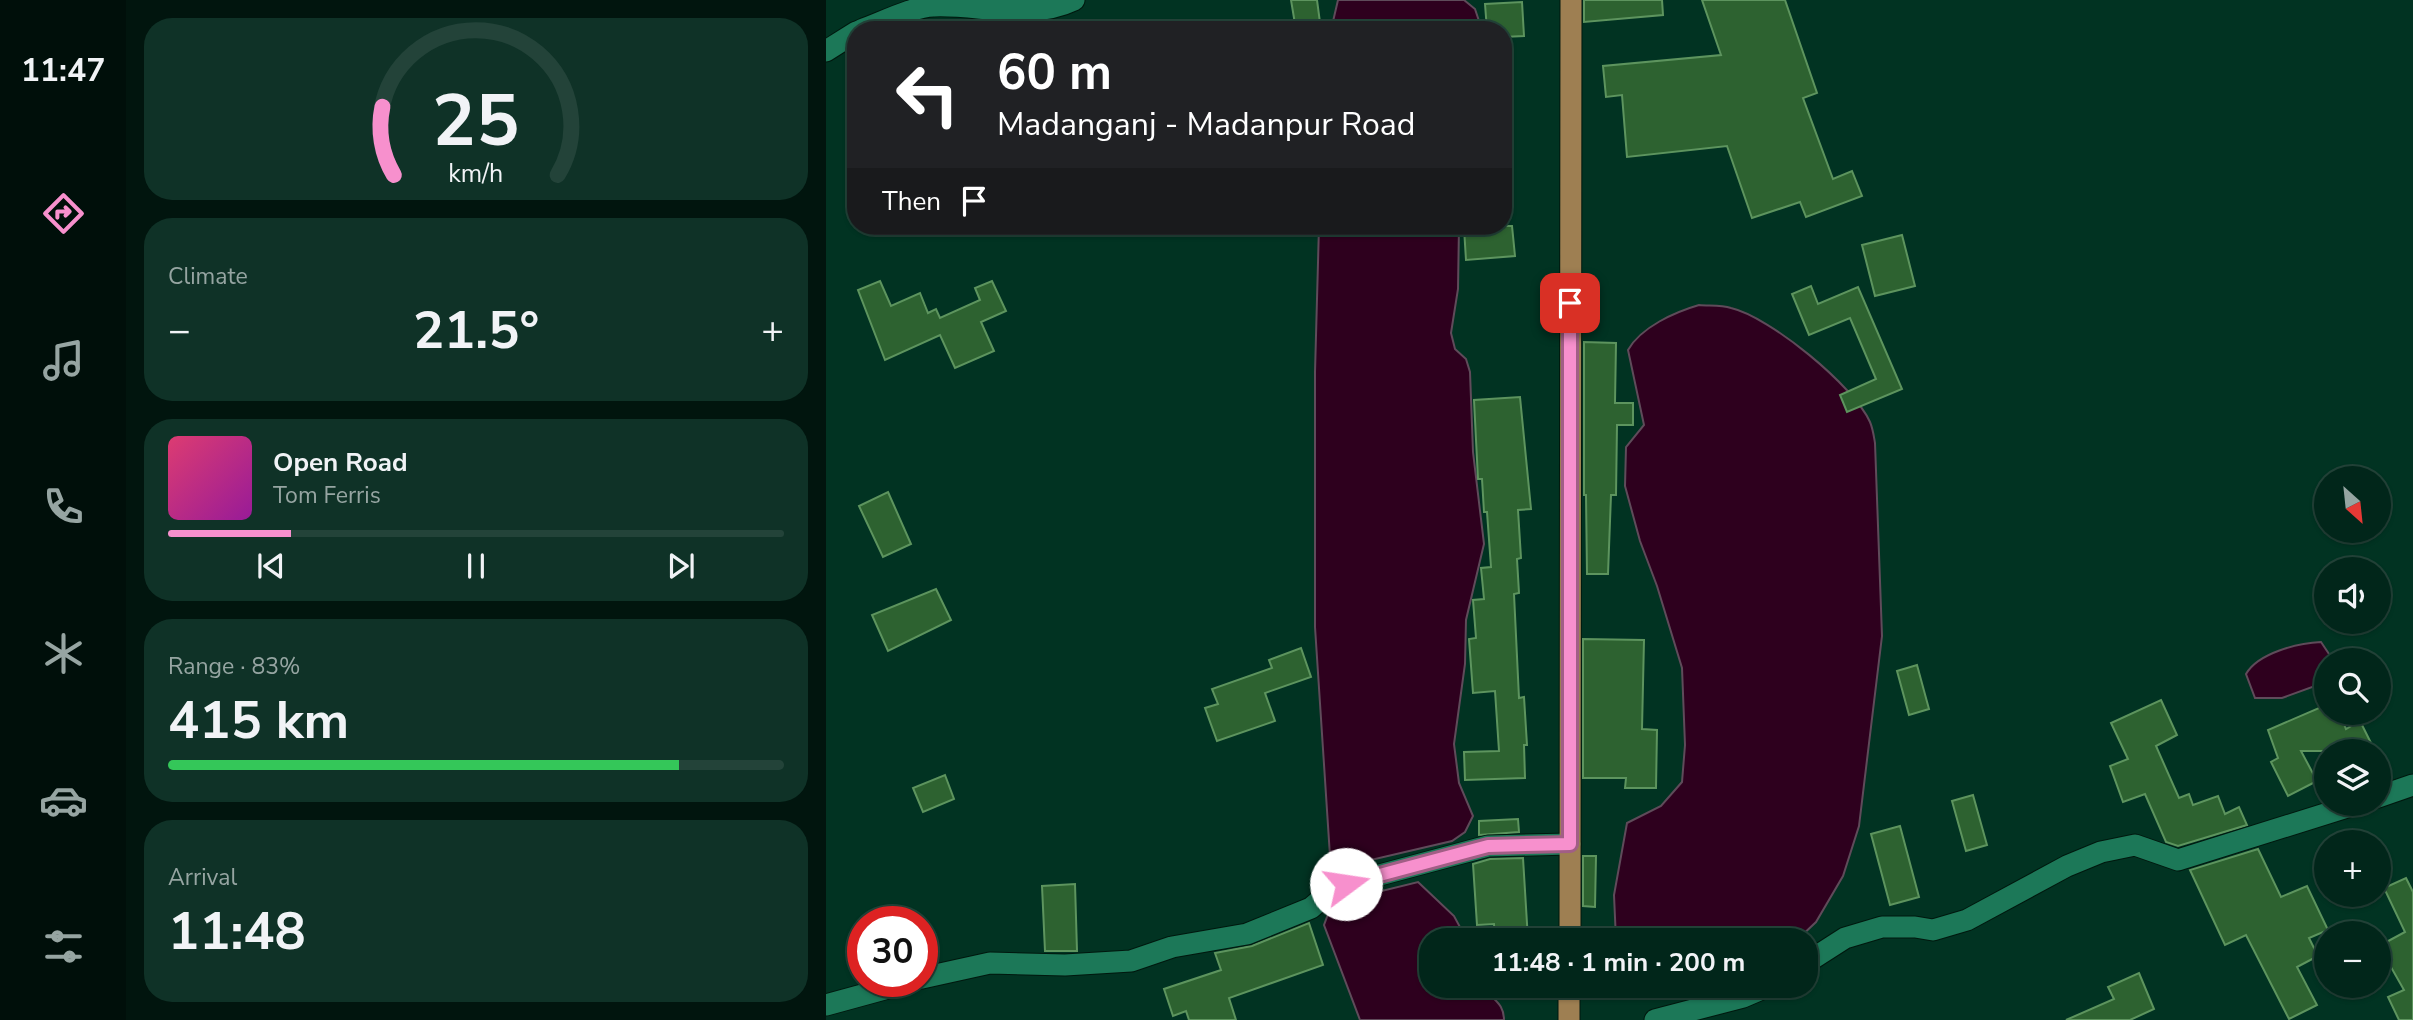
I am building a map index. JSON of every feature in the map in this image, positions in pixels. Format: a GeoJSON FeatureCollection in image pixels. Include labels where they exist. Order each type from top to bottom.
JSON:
{"type":"FeatureCollection","features":[{"type":"Feature","properties":{"kind":"main road"},"geometry":{"type":"LineString","coordinates":[[1570,928],[1571,0]]}},
{"type":"Feature","properties":{"kind":"main road"},"geometry":{"type":"LineString","coordinates":[[1569,998],[1569,1020]]}},
{"type":"Feature","properties":{"kind":"street"},"geometry":{"type":"LineString","coordinates":[[887,21],[931,6],[993,11],[1037,9],[1074,0]]}},
{"type":"Feature","properties":{"kind":"street"},"geometry":{"type":"LineString","coordinates":[[826,51],[847,38]]}},
{"type":"Feature","properties":{"kind":"street"},"geometry":{"type":"LineString","coordinates":[[2391,793],[2413,785]]}},
{"type":"Feature","properties":{"kind":"street"},"geometry":{"type":"LineString","coordinates":[[1818,955],[1845,938],[1882,927],[1933,930],[1967,920],[2047,877],[2101,852],[2135,845],[2178,860],[2318,816]]}},
{"type":"Feature","properties":{"kind":"street"},"geometry":{"type":"LineString","coordinates":[[938,974],[990,963],[1065,965],[1131,961],[1185,944],[1247,934],[1311,908],[1333,889],[1346,884],[1488,846],[1570,844]]}},
{"type":"Feature","properties":{"kind":"street"},"geometry":{"type":"LineString","coordinates":[[826,1005],[855,997]]}},
{"type":"Feature","properties":{"kind":"street"},"geometry":{"type":"LineString","coordinates":[[1656,1020],[1739,998]]}},
{"type":"Feature","properties":{"kind":"shaded area"},"geometry":{"type":"Polygon","coordinates":[[[1338,0],[1464,0],[1475,9],[1479,21],[1333,21],[1338,0]]]}},
{"type":"Feature","properties":{"kind":"shaded area"},"geometry":{"type":"Polygon","coordinates":[[[1319,235],[1459,235],[1458,289],[1451,333],[1455,349],[1466,359],[1470,372],[1473,452],[1484,544],[1466,620],[1465,664],[1454,744],[1459,783],[1473,816],[1465,832],[1452,841],[1341,867],[1330,856],[1315,627],[1315,372],[1319,235]]]}},
{"type":"Feature","properties":{"kind":"shaded area"},"geometry":{"type":"Polygon","coordinates":[[[1699,305],[1727,307],[1748,314],[1767,325],[1829,372],[1861,407],[1873,430],[1882,636],[1859,826],[1843,876],[1810,928],[1615,928],[1614,895],[1627,823],[1661,806],[1682,782],[1685,745],[1682,668],[1640,541],[1625,486],[1626,447],[1644,425],[1628,350],[1641,334],[1680,312],[1699,305]]]}},
{"type":"Feature","properties":{"kind":"shaded area"},"geometry":{"type":"Polygon","coordinates":[[[2321,642],[2325,648],[2314,648],[2314,686],[2282,698],[2255,698],[2246,674],[2269,655],[2301,644],[2321,642]]]}},
{"type":"Feature","properties":{"kind":"shaded area"},"geometry":{"type":"Polygon","coordinates":[[[1418,882],[1454,916],[1460,928],[1419,928],[1419,998],[1493,998],[1502,1009],[1504,1020],[1360,1020],[1324,925],[1330,909],[1341,901],[1418,882]]]}},
{"type":"Feature","properties":{"kind":"building"},"geometry":{"type":"Polygon","coordinates":[[[1291,0],[1317,0],[1320,21],[1294,21],[1291,0]]]}},
{"type":"Feature","properties":{"kind":"building"},"geometry":{"type":"Polygon","coordinates":[[[1584,0],[1662,0],[1663,15],[1584,22],[1584,0]]]}},
{"type":"Feature","properties":{"kind":"building"},"geometry":{"type":"Polygon","coordinates":[[[1702,0],[1785,0],[1817,93],[1803,98],[1833,179],[1852,171],[1862,196],[1806,217],[1800,202],[1752,218],[1727,146],[1627,157],[1622,95],[1606,97],[1603,66],[1721,55],[1702,0]]]}},
{"type":"Feature","properties":{"kind":"building"},"geometry":{"type":"Polygon","coordinates":[[[1522,2],[1524,36],[1512,37],[1512,21],[1486,21],[1485,4],[1522,2]]]}},
{"type":"Feature","properties":{"kind":"building"},"geometry":{"type":"Polygon","coordinates":[[[1512,226],[1515,256],[1466,260],[1464,235],[1512,235],[1512,226]]]}},
{"type":"Feature","properties":{"kind":"building"},"geometry":{"type":"Polygon","coordinates":[[[1902,235],[1915,286],[1875,296],[1862,245],[1902,235]]]}},
{"type":"Feature","properties":{"kind":"building"},"geometry":{"type":"Polygon","coordinates":[[[880,281],[891,306],[920,293],[928,313],[936,309],[940,318],[980,300],[975,288],[992,281],[1006,311],[981,322],[994,351],[955,368],[940,335],[885,360],[858,290],[880,281]]]}},
{"type":"Feature","properties":{"kind":"building"},"geometry":{"type":"Polygon","coordinates":[[[1811,286],[1818,304],[1858,287],[1902,389],[1847,412],[1840,395],[1876,379],[1850,318],[1809,335],[1792,294],[1811,286]]]}},
{"type":"Feature","properties":{"kind":"building"},"geometry":{"type":"Polygon","coordinates":[[[1584,342],[1616,343],[1615,403],[1633,403],[1633,425],[1617,425],[1616,495],[1611,495],[1608,574],[1587,574],[1584,342]]]}},
{"type":"Feature","properties":{"kind":"building"},"geometry":{"type":"Polygon","coordinates":[[[1520,397],[1531,509],[1518,510],[1521,558],[1517,559],[1519,593],[1514,594],[1519,698],[1524,697],[1527,745],[1524,745],[1525,778],[1465,780],[1464,752],[1499,751],[1495,691],[1473,693],[1469,639],[1476,638],[1473,600],[1484,599],[1481,568],[1491,567],[1487,512],[1484,512],[1482,479],[1478,479],[1474,400],[1520,397]]]}},
{"type":"Feature","properties":{"kind":"building"},"geometry":{"type":"Polygon","coordinates":[[[888,492],[911,544],[883,557],[859,506],[888,492]]]}},
{"type":"Feature","properties":{"kind":"building"},"geometry":{"type":"Polygon","coordinates":[[[936,589],[951,620],[888,651],[872,615],[936,589]]]}},
{"type":"Feature","properties":{"kind":"building"},"geometry":{"type":"Polygon","coordinates":[[[1583,639],[1644,640],[1642,729],[1657,730],[1656,788],[1625,788],[1626,778],[1583,778],[1583,639]]]}},
{"type":"Feature","properties":{"kind":"building"},"geometry":{"type":"Polygon","coordinates":[[[1301,648],[1311,677],[1265,693],[1275,721],[1217,741],[1205,708],[1218,704],[1212,689],[1272,668],[1269,660],[1301,648]]]}},
{"type":"Feature","properties":{"kind":"building"},"geometry":{"type":"Polygon","coordinates":[[[1917,665],[1929,709],[1909,715],[1897,671],[1917,665]]]}},
{"type":"Feature","properties":{"kind":"building"},"geometry":{"type":"Polygon","coordinates":[[[2161,700],[2177,735],[2156,746],[2179,798],[2189,794],[2193,805],[2218,796],[2225,814],[2239,807],[2247,825],[2178,846],[2166,842],[2145,794],[2123,802],[2110,766],[2128,759],[2111,723],[2161,700]]]}},
{"type":"Feature","properties":{"kind":"building"},"geometry":{"type":"Polygon","coordinates":[[[2314,710],[2314,725],[2344,725],[2346,729],[2353,725],[2362,725],[2369,739],[2314,739],[2314,751],[2301,751],[2314,775],[2314,783],[2288,796],[2271,762],[2278,758],[2268,730],[2314,710]]]}},
{"type":"Feature","properties":{"kind":"building"},"geometry":{"type":"Polygon","coordinates":[[[945,775],[954,799],[923,812],[913,788],[945,775]]]}},
{"type":"Feature","properties":{"kind":"building"},"geometry":{"type":"Polygon","coordinates":[[[1973,795],[1987,845],[1966,851],[1952,801],[1973,795]]]}},
{"type":"Feature","properties":{"kind":"building"},"geometry":{"type":"Polygon","coordinates":[[[1518,819],[1519,832],[1479,835],[1479,821],[1518,819]]]}},
{"type":"Feature","properties":{"kind":"building"},"geometry":{"type":"Polygon","coordinates":[[[1900,826],[1919,897],[1890,905],[1871,834],[1900,826]]]}},
{"type":"Feature","properties":{"kind":"building"},"geometry":{"type":"Polygon","coordinates":[[[2258,849],[2281,897],[2307,886],[2314,907],[2317,907],[2324,921],[2314,921],[2314,936],[2309,938],[2314,948],[2314,958],[2297,967],[2317,1005],[2289,1019],[2246,935],[2225,945],[2190,870],[2258,849]]]}},
{"type":"Feature","properties":{"kind":"building"},"geometry":{"type":"Polygon","coordinates":[[[1583,856],[1596,856],[1595,907],[1583,906],[1583,856]]]}},
{"type":"Feature","properties":{"kind":"building"},"geometry":{"type":"Polygon","coordinates":[[[1523,858],[1527,928],[1477,925],[1473,864],[1490,859],[1523,858]]]}},
{"type":"Feature","properties":{"kind":"building"},"geometry":{"type":"Polygon","coordinates":[[[2406,878],[2413,892],[2413,1020],[2399,1020],[2388,998],[2404,990],[2391,967],[2391,940],[2405,932],[2391,903],[2391,885],[2406,878]]]}},
{"type":"Feature","properties":{"kind":"building"},"geometry":{"type":"Polygon","coordinates":[[[1075,884],[1077,951],[1045,951],[1042,886],[1075,884]]]}},
{"type":"Feature","properties":{"kind":"building"},"geometry":{"type":"Polygon","coordinates":[[[1309,923],[1323,965],[1229,998],[1236,1020],[1189,1020],[1186,1011],[1173,1016],[1164,989],[1221,970],[1215,953],[1252,946],[1309,923]]]}},
{"type":"Feature","properties":{"kind":"building"},"geometry":{"type":"Polygon","coordinates":[[[2139,973],[2154,1009],[2130,1020],[2066,1020],[2114,999],[2108,987],[2139,973]]]}},
{"type":"Feature","properties":{"kind":"route"},"geometry":{"type":"LineString","coordinates":[[1346,884],[1488,846],[1570,844],[1570,303]]}}]}
